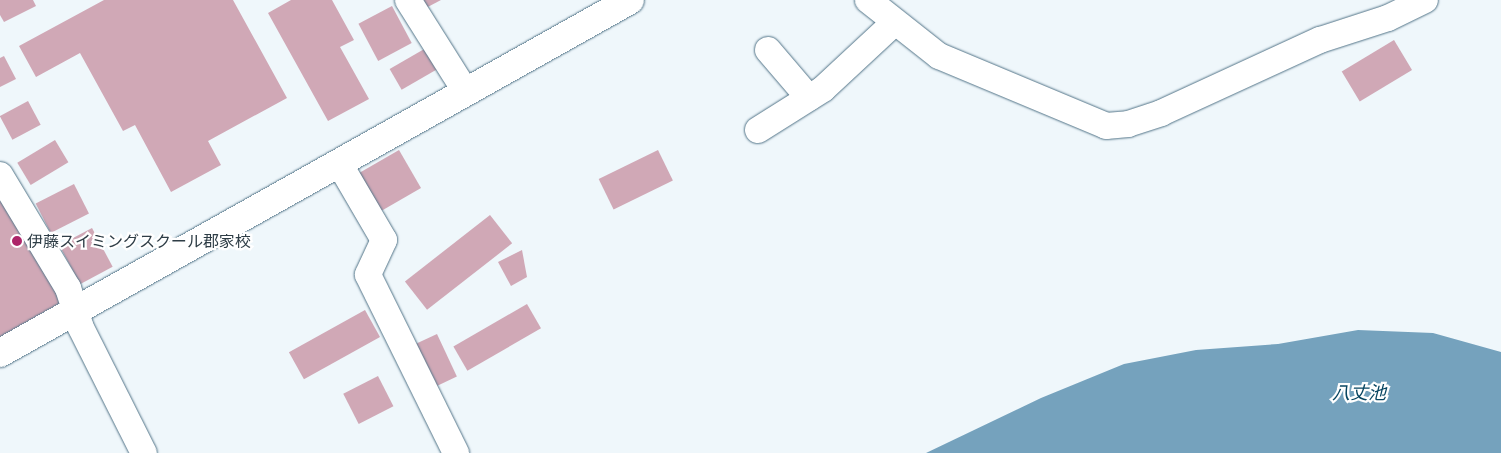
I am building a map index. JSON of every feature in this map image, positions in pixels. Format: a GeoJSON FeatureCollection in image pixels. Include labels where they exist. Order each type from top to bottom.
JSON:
{"type":"FeatureCollection","features":[{"type":"Feature","properties":{"kind":"street"},"geometry":{"type":"LineString","coordinates":[[408,0],[466,92]]}},
{"type":"Feature","properties":{"kind":"street"},"geometry":{"type":"LineString","coordinates":[[0,353],[630,0]]}},
{"type":"Feature","properties":{"kind":"street"},"geometry":{"type":"LineString","coordinates":[[868,0],[939,56],[1106,126],[1128,124],[1161,113],[1320,40],[1388,18],[1426,0]]}},
{"type":"Feature","properties":{"kind":"street"},"geometry":{"type":"LineString","coordinates":[[758,130],[823,89],[895,22]]}},
{"type":"Feature","properties":{"kind":"street"},"geometry":{"type":"LineString","coordinates":[[768,50],[809,98]]}},
{"type":"Feature","properties":{"kind":"street"},"geometry":{"type":"LineString","coordinates":[[339,163],[384,240],[368,275],[456,453]]}},
{"type":"Feature","properties":{"kind":"street"},"geometry":{"type":"LineString","coordinates":[[0,175],[68,288],[75,311],[144,453]]}},
{"type":"Feature","properties":{"kind":"water","name":"八丈池"},"geometry":{"type":"Polygon","coordinates":[[[1358,330],[1433,333],[1501,352],[1501,453],[926,453],[1041,398],[1124,364],[1196,350],[1278,344],[1358,330]]]}},
{"type":"Feature","properties":{"kind":"building"},"geometry":{"type":"Polygon","coordinates":[[[0,0],[33,0],[36,6],[4,22],[0,15],[0,0]]]}},
{"type":"Feature","properties":{"kind":"building"},"geometry":{"type":"Polygon","coordinates":[[[104,0],[233,0],[287,98],[208,141],[221,165],[171,192],[135,125],[123,131],[80,53],[36,77],[19,46],[104,0]]]}},
{"type":"Feature","properties":{"kind":"building"},"geometry":{"type":"Polygon","coordinates":[[[291,0],[332,0],[354,40],[340,47],[369,99],[328,121],[268,13],[291,0]]]}},
{"type":"Feature","properties":{"kind":"building"},"geometry":{"type":"Polygon","coordinates":[[[416,0],[441,0],[422,10],[416,0]]]}},
{"type":"Feature","properties":{"kind":"building"},"geometry":{"type":"Polygon","coordinates":[[[392,6],[412,43],[378,61],[358,24],[392,6]]]}},
{"type":"Feature","properties":{"kind":"building"},"geometry":{"type":"Polygon","coordinates":[[[1394,40],[1412,70],[1360,101],[1342,71],[1394,40]]]}},
{"type":"Feature","properties":{"kind":"building"},"geometry":{"type":"Polygon","coordinates":[[[426,48],[438,69],[402,90],[390,69],[426,48]]]}},
{"type":"Feature","properties":{"kind":"building"},"geometry":{"type":"Polygon","coordinates":[[[4,56],[16,79],[0,87],[0,58],[4,56]]]}},
{"type":"Feature","properties":{"kind":"building"},"geometry":{"type":"Polygon","coordinates":[[[28,101],[41,125],[12,140],[0,116],[28,101]]]}},
{"type":"Feature","properties":{"kind":"building"},"geometry":{"type":"Polygon","coordinates":[[[55,140],[68,162],[31,185],[17,163],[55,140]]]}},
{"type":"Feature","properties":{"kind":"building"},"geometry":{"type":"Polygon","coordinates":[[[399,150],[421,188],[377,214],[355,176],[399,150]]]}},
{"type":"Feature","properties":{"kind":"building"},"geometry":{"type":"Polygon","coordinates":[[[658,150],[673,181],[614,209],[599,179],[658,150]]]}},
{"type":"Feature","properties":{"kind":"building","name":"伊藤スイミングスクール郡家校"},"geometry":{"type":"Polygon","coordinates":[[[0,183],[67,299],[0,337],[0,183]]]}},
{"type":"Feature","properties":{"kind":"building"},"geometry":{"type":"Polygon","coordinates":[[[74,184],[89,213],[51,233],[36,204],[74,184]]]}},
{"type":"Feature","properties":{"kind":"building"},"geometry":{"type":"Polygon","coordinates":[[[490,215],[512,243],[427,310],[405,281],[490,215]]]}},
{"type":"Feature","properties":{"kind":"building"},"geometry":{"type":"Polygon","coordinates":[[[92,228],[113,267],[80,284],[59,245],[92,228]]]}},
{"type":"Feature","properties":{"kind":"building"},"geometry":{"type":"Polygon","coordinates":[[[522,250],[527,277],[511,286],[498,262],[522,250]]]}},
{"type":"Feature","properties":{"kind":"building"},"geometry":{"type":"Polygon","coordinates":[[[527,304],[541,328],[467,371],[453,346],[527,304]]]}},
{"type":"Feature","properties":{"kind":"building"},"geometry":{"type":"Polygon","coordinates":[[[365,310],[380,337],[304,379],[289,352],[365,310]]]}},
{"type":"Feature","properties":{"kind":"building"},"geometry":{"type":"Polygon","coordinates":[[[437,334],[457,377],[434,387],[414,345],[437,334]]]}},
{"type":"Feature","properties":{"kind":"building"},"geometry":{"type":"Polygon","coordinates":[[[378,376],[393,406],[359,424],[343,394],[378,376]]]}},
{"type":"Feature","properties":{"kind":"place","name":"伊藤スイミングスクール郡家校"},"geometry":{"type":"Point","coordinates":[17,241]}}]}
